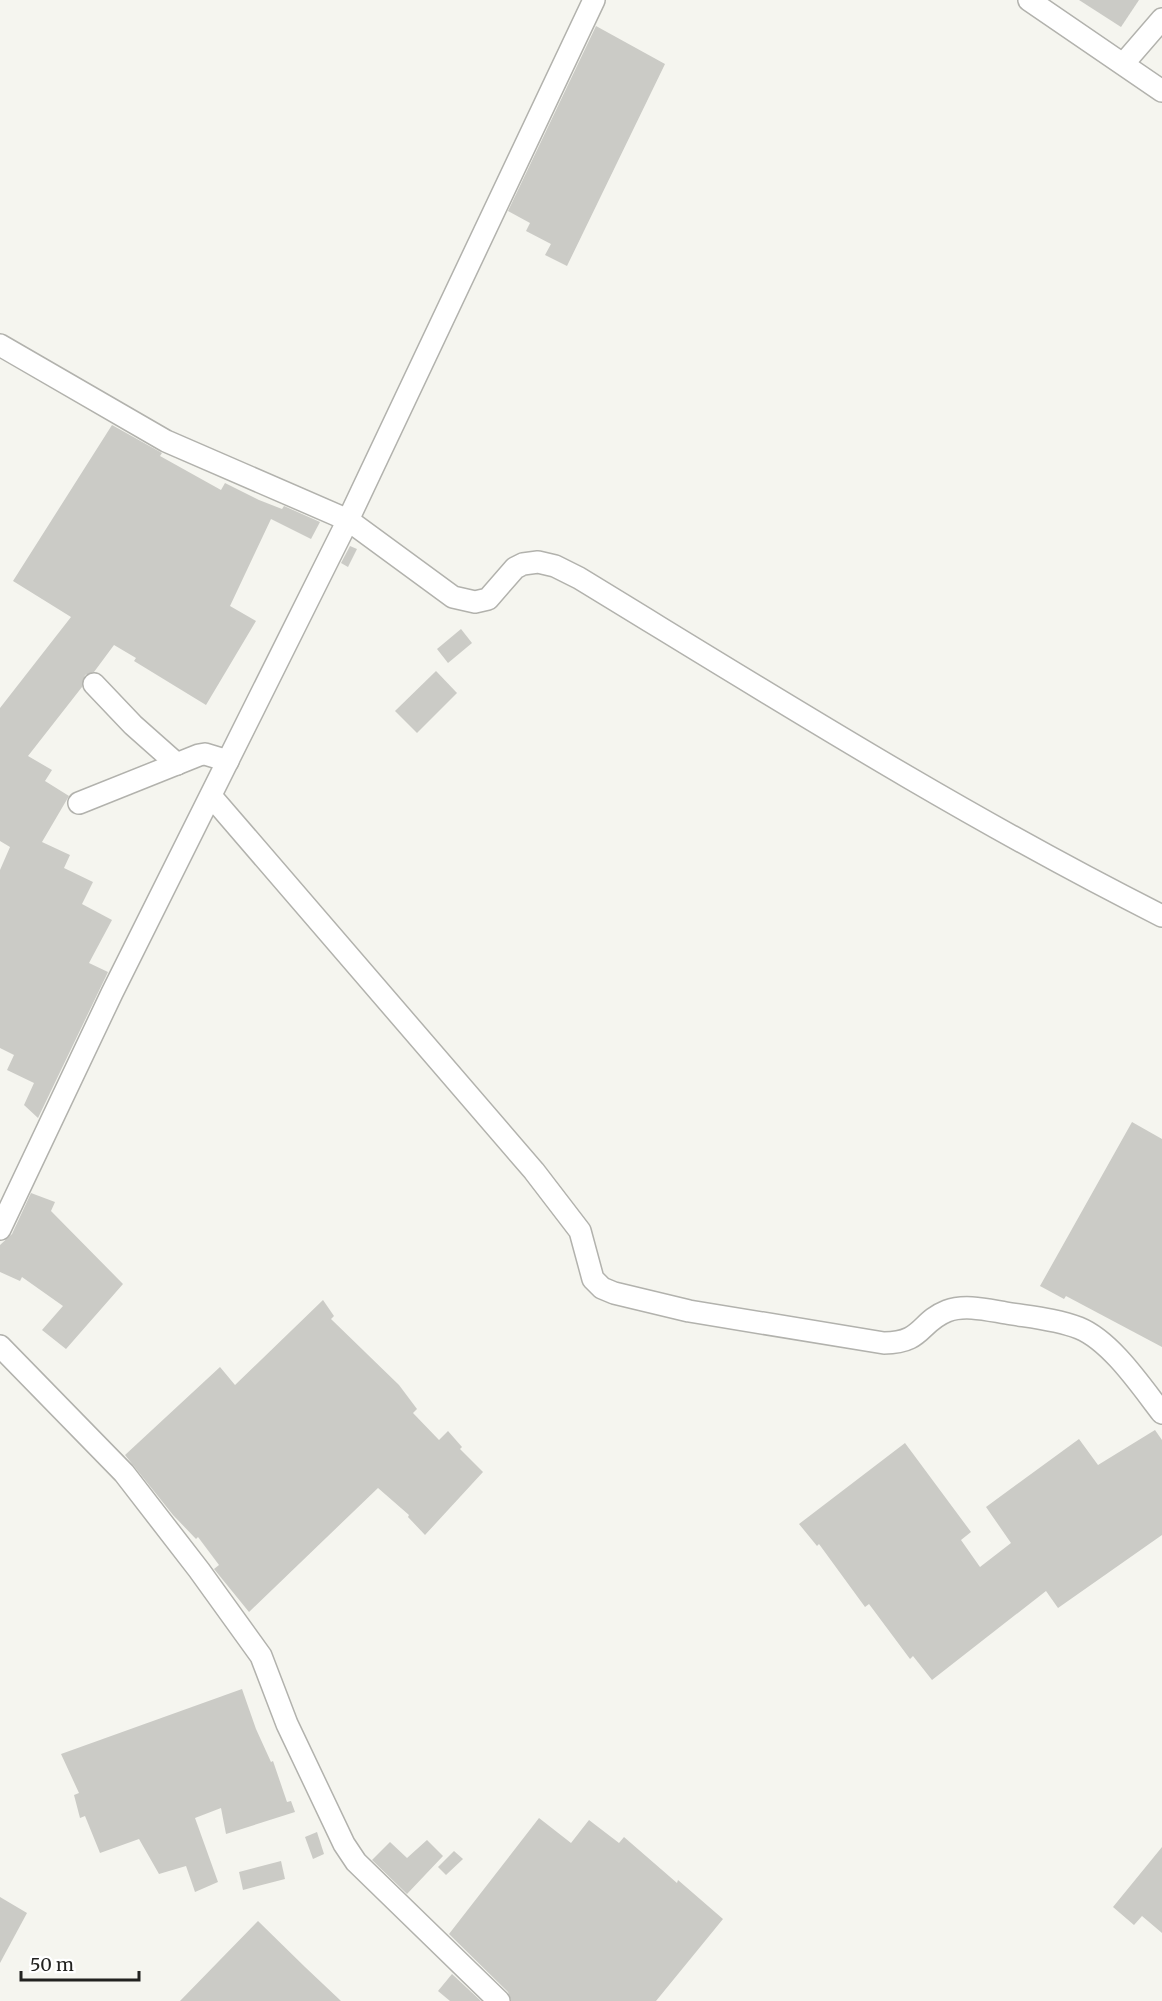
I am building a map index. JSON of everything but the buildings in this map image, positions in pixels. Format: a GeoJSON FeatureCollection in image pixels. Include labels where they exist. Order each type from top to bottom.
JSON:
{"type":"FeatureCollection","features":[{"type":"Feature","properties":{"kind":"street"},"geometry":{"type":"LineString","coordinates":[[0,1229],[112,993],[348,520],[594,0]]}},
{"type":"Feature","properties":{"kind":"street"},"geometry":{"type":"LineString","coordinates":[[1029,0],[1162,91]]}},
{"type":"Feature","properties":{"kind":"street"},"geometry":{"type":"LineString","coordinates":[[1124,63],[1162,19]]}},
{"type":"Feature","properties":{"kind":"street"},"geometry":{"type":"LineString","coordinates":[[0,345],[166,441],[348,520],[453,597],[465,601],[488,599],[515,568],[523,564],[538,562],[555,566],[579,578],[897,773],[1067,869],[1162,916]]}},
{"type":"Feature","properties":{"kind":"street"},"geometry":{"type":"LineString","coordinates":[[94,684],[133,725],[177,764]]}},
{"type":"Feature","properties":{"kind":"street"},"geometry":{"type":"LineString","coordinates":[[79,803],[205,754],[228,761]]}},
{"type":"Feature","properties":{"kind":"street"},"geometry":{"type":"LineString","coordinates":[[211,796],[534,1172],[580,1230],[588,1266],[593,1279],[602,1288],[689,1311],[857,1341],[884,1343],[898,1343],[911,1339],[939,1316],[954,1309],[975,1308],[1052,1321],[1090,1334],[1127,1368],[1162,1413]]}},
{"type":"Feature","properties":{"kind":"street"},"geometry":{"type":"LineString","coordinates":[[0,1346],[124,1473],[199,1570],[261,1656],[287,1724],[344,1844],[356,1862],[498,2001]]}}]}
